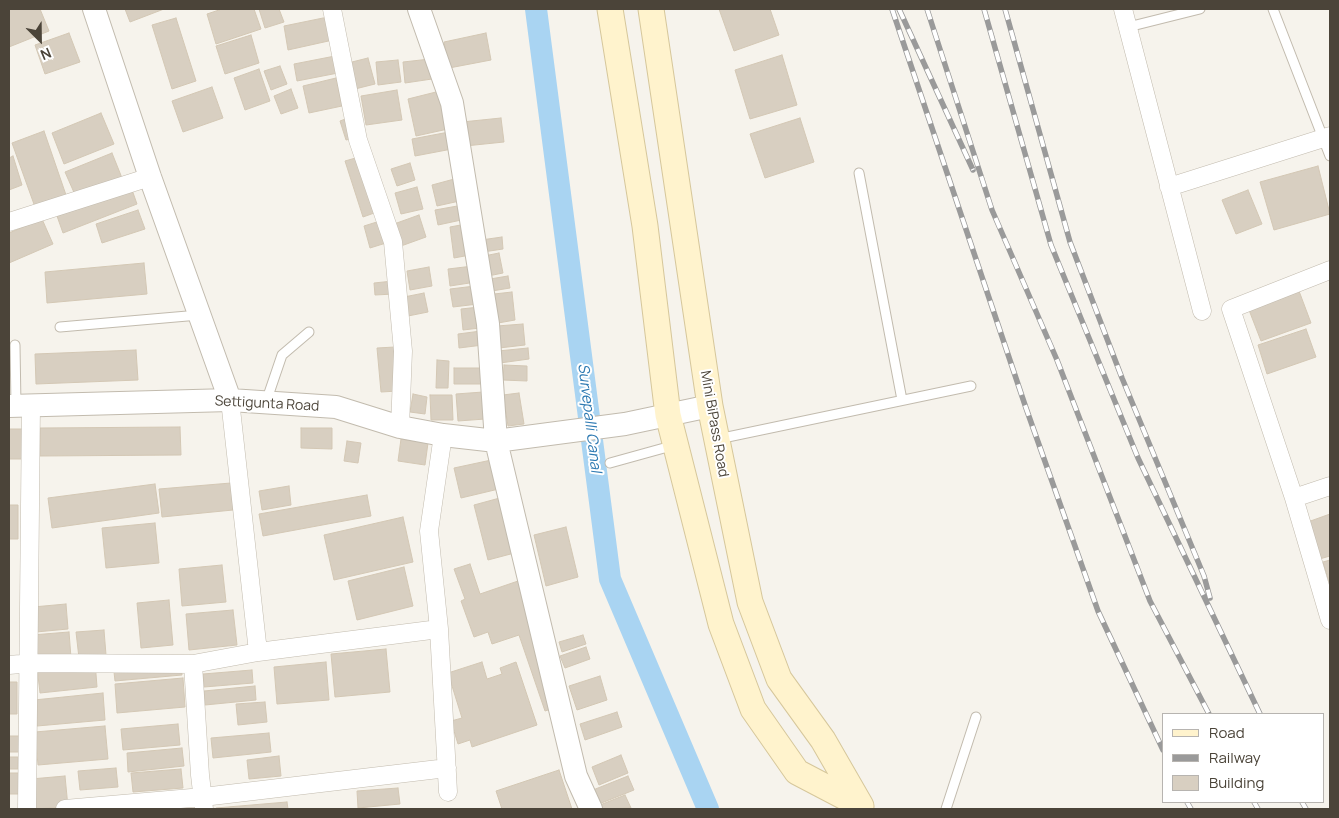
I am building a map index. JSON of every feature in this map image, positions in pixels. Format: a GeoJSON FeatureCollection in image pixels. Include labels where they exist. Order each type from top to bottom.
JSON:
{"type":"FeatureCollection","features":[{"type":"Feature","properties":{"kind":"main road"},"geometry":{"type":"LineString","coordinates":[[610,9],[645,226],[668,415],[721,624],[753,709],[797,772],[862,807]]}},
{"type":"Feature","properties":{"kind":"main road","name":"Mini BiPass Road"},"geometry":{"type":"LineString","coordinates":[[651,9],[715,439],[750,602],[779,679],[823,740],[862,807]]}},
{"type":"Feature","properties":{"kind":"street"},"geometry":{"type":"LineString","coordinates":[[94,9],[150,177],[230,400],[258,652]]}},
{"type":"Feature","properties":{"kind":"street"},"geometry":{"type":"LineString","coordinates":[[332,9],[358,140],[393,242],[404,351],[400,427]]}},
{"type":"Feature","properties":{"kind":"street"},"geometry":{"type":"LineString","coordinates":[[419,9],[452,103],[488,324],[496,440],[576,776],[591,809]]}},
{"type":"Feature","properties":{"kind":"street"},"geometry":{"type":"LineString","coordinates":[[1123,9],[1202,311]]}},
{"type":"Feature","properties":{"kind":"street"},"geometry":{"type":"LineString","coordinates":[[1169,186],[1328,137]]}},
{"type":"Feature","properties":{"kind":"street"},"geometry":{"type":"LineString","coordinates":[[9,222],[150,177]]}},
{"type":"Feature","properties":{"kind":"street"},"geometry":{"type":"LineString","coordinates":[[1330,270],[1231,309],[1294,498],[1326,587],[1330,620]]}},
{"type":"Feature","properties":{"kind":"street","name":"Settigunta Road"},"geometry":{"type":"LineString","coordinates":[[19,405],[230,400],[336,407],[400,427],[444,435],[496,440],[521,439],[626,424],[710,406]]}},
{"type":"Feature","properties":{"kind":"street"},"geometry":{"type":"LineString","coordinates":[[19,405],[29,665],[27,809]]}},
{"type":"Feature","properties":{"kind":"street"},"geometry":{"type":"LineString","coordinates":[[444,435],[429,531],[439,629],[448,792]]}},
{"type":"Feature","properties":{"kind":"street"},"geometry":{"type":"LineString","coordinates":[[1294,498],[1330,486]]}},
{"type":"Feature","properties":{"kind":"street"},"geometry":{"type":"LineString","coordinates":[[9,666],[193,664],[258,652],[439,629]]}},
{"type":"Feature","properties":{"kind":"street"},"geometry":{"type":"LineString","coordinates":[[193,664],[203,803]]}},
{"type":"Feature","properties":{"kind":"street"},"geometry":{"type":"LineString","coordinates":[[65,809],[203,803],[447,768]]}},
{"type":"Feature","properties":{"kind":"lane"},"geometry":{"type":"LineString","coordinates":[[1128,27],[1200,9]]}},
{"type":"Feature","properties":{"kind":"lane"},"geometry":{"type":"LineString","coordinates":[[1273,9],[1328,137],[1330,156]]}},
{"type":"Feature","properties":{"kind":"lane"},"geometry":{"type":"LineString","coordinates":[[859,173],[902,400]]}},
{"type":"Feature","properties":{"kind":"lane"},"geometry":{"type":"LineString","coordinates":[[60,327],[199,315]]}},
{"type":"Feature","properties":{"kind":"lane"},"geometry":{"type":"LineString","coordinates":[[266,403],[282,355],[309,332]]}},
{"type":"Feature","properties":{"kind":"lane"},"geometry":{"type":"LineString","coordinates":[[15,345],[19,405]]}},
{"type":"Feature","properties":{"kind":"lane"},"geometry":{"type":"LineString","coordinates":[[715,439],[971,386]]}},
{"type":"Feature","properties":{"kind":"lane"},"geometry":{"type":"LineString","coordinates":[[610,462],[675,445]]}},
{"type":"Feature","properties":{"kind":"lane"},"geometry":{"type":"LineString","coordinates":[[946,809],[976,717]]}},
{"type":"Feature","properties":{"kind":"building"},"geometry":{"type":"Polygon","coordinates":[[[9,9],[40,9],[49,31],[9,47],[9,9]]]}},
{"type":"Feature","properties":{"kind":"building"},"geometry":{"type":"Polygon","coordinates":[[[125,9],[164,9],[130,22],[125,9]]]}},
{"type":"Feature","properties":{"kind":"building"},"geometry":{"type":"Polygon","coordinates":[[[222,9],[254,9],[261,29],[216,44],[207,14],[222,9]]]}},
{"type":"Feature","properties":{"kind":"building"},"geometry":{"type":"Polygon","coordinates":[[[259,9],[279,9],[284,22],[265,28],[259,9]]]}},
{"type":"Feature","properties":{"kind":"building"},"geometry":{"type":"Polygon","coordinates":[[[719,9],[770,9],[779,35],[734,51],[719,9]]]}},
{"type":"Feature","properties":{"kind":"building"},"geometry":{"type":"Polygon","coordinates":[[[328,17],[333,40],[288,50],[284,26],[328,17]]]}},
{"type":"Feature","properties":{"kind":"building"},"geometry":{"type":"Polygon","coordinates":[[[176,18],[196,81],[172,89],[152,25],[176,18]]]}},
{"type":"Feature","properties":{"kind":"building"},"geometry":{"type":"Polygon","coordinates":[[[69,33],[80,62],[45,74],[35,45],[69,33]]]}},
{"type":"Feature","properties":{"kind":"building"},"geometry":{"type":"Polygon","coordinates":[[[486,33],[491,60],[449,68],[444,42],[486,33]]]}},
{"type":"Feature","properties":{"kind":"building"},"geometry":{"type":"Polygon","coordinates":[[[251,35],[259,63],[225,74],[216,46],[251,35]]]}},
{"type":"Feature","properties":{"kind":"building"},"geometry":{"type":"Polygon","coordinates":[[[782,55],[797,105],[750,119],[735,70],[782,55]]]}},
{"type":"Feature","properties":{"kind":"building"},"geometry":{"type":"Polygon","coordinates":[[[335,56],[338,73],[297,81],[294,64],[335,56]]]}},
{"type":"Feature","properties":{"kind":"building"},"geometry":{"type":"Polygon","coordinates":[[[368,58],[375,84],[355,89],[348,63],[368,58]]]}},
{"type":"Feature","properties":{"kind":"building"},"geometry":{"type":"Polygon","coordinates":[[[430,59],[432,79],[405,83],[403,62],[430,59]]]}},
{"type":"Feature","properties":{"kind":"building"},"geometry":{"type":"Polygon","coordinates":[[[398,60],[401,82],[378,85],[376,62],[398,60]]]}},
{"type":"Feature","properties":{"kind":"building"},"geometry":{"type":"Polygon","coordinates":[[[280,66],[287,84],[271,90],[264,71],[280,66]]]}},
{"type":"Feature","properties":{"kind":"building"},"geometry":{"type":"Polygon","coordinates":[[[259,69],[270,101],[245,110],[234,78],[259,69]]]}},
{"type":"Feature","properties":{"kind":"building"},"geometry":{"type":"Polygon","coordinates":[[[336,78],[342,106],[309,113],[303,86],[336,78]]]}},
{"type":"Feature","properties":{"kind":"building"},"geometry":{"type":"Polygon","coordinates":[[[212,87],[223,118],[183,132],[172,101],[212,87]]]}},
{"type":"Feature","properties":{"kind":"building"},"geometry":{"type":"Polygon","coordinates":[[[291,89],[298,108],[281,114],[274,96],[291,89]]]}},
{"type":"Feature","properties":{"kind":"building"},"geometry":{"type":"Polygon","coordinates":[[[397,90],[402,120],[366,125],[361,96],[397,90]]]}},
{"type":"Feature","properties":{"kind":"building"},"geometry":{"type":"Polygon","coordinates":[[[440,91],[448,129],[416,136],[408,99],[440,91]]]}},
{"type":"Feature","properties":{"kind":"building"},"geometry":{"type":"Polygon","coordinates":[[[101,113],[114,144],[64,164],[52,133],[101,113]]]}},
{"type":"Feature","properties":{"kind":"building"},"geometry":{"type":"Polygon","coordinates":[[[348,118],[354,138],[346,140],[340,121],[348,118]]]}},
{"type":"Feature","properties":{"kind":"building"},"geometry":{"type":"Polygon","coordinates":[[[501,118],[504,142],[465,146],[462,122],[501,118]]]}},
{"type":"Feature","properties":{"kind":"building"},"geometry":{"type":"Polygon","coordinates":[[[800,118],[814,162],[765,178],[750,134],[800,118]]]}},
{"type":"Feature","properties":{"kind":"building"},"geometry":{"type":"Polygon","coordinates":[[[44,131],[66,195],[35,207],[12,143],[44,131]]]}},
{"type":"Feature","properties":{"kind":"building"},"geometry":{"type":"Polygon","coordinates":[[[449,132],[452,149],[415,156],[412,139],[449,132]]]}},
{"type":"Feature","properties":{"kind":"building"},"geometry":{"type":"Polygon","coordinates":[[[112,153],[122,178],[76,197],[65,172],[112,153]]]}},
{"type":"Feature","properties":{"kind":"building"},"geometry":{"type":"Polygon","coordinates":[[[13,156],[22,185],[9,190],[9,158],[13,156]]]}},
{"type":"Feature","properties":{"kind":"building"},"geometry":{"type":"Polygon","coordinates":[[[359,157],[377,212],[363,217],[345,161],[359,157]]]}},
{"type":"Feature","properties":{"kind":"building"},"geometry":{"type":"Polygon","coordinates":[[[410,163],[415,180],[397,186],[391,169],[410,163]]]}},
{"type":"Feature","properties":{"kind":"building"},"geometry":{"type":"Polygon","coordinates":[[[1318,166],[1330,214],[1274,230],[1260,182],[1318,166]]]}},
{"type":"Feature","properties":{"kind":"building"},"geometry":{"type":"Polygon","coordinates":[[[458,178],[464,200],[437,206],[432,185],[458,178]]]}},
{"type":"Feature","properties":{"kind":"building"},"geometry":{"type":"Polygon","coordinates":[[[131,187],[137,204],[63,233],[57,216],[131,187]]]}},
{"type":"Feature","properties":{"kind":"building"},"geometry":{"type":"Polygon","coordinates":[[[417,187],[423,209],[401,214],[395,193],[417,187]]]}},
{"type":"Feature","properties":{"kind":"building"},"geometry":{"type":"Polygon","coordinates":[[[1248,190],[1262,224],[1236,234],[1222,200],[1248,190]]]}},
{"type":"Feature","properties":{"kind":"building"},"geometry":{"type":"Polygon","coordinates":[[[463,205],[466,219],[438,225],[435,210],[463,205]]]}},
{"type":"Feature","properties":{"kind":"building"},"geometry":{"type":"Polygon","coordinates":[[[138,210],[145,229],[102,243],[96,224],[138,210]]]}},
{"type":"Feature","properties":{"kind":"building"},"geometry":{"type":"Polygon","coordinates":[[[419,215],[426,237],[401,246],[394,224],[419,215]]]}},
{"type":"Feature","properties":{"kind":"building"},"geometry":{"type":"Polygon","coordinates":[[[42,219],[53,244],[9,263],[9,233],[42,219]]]}},
{"type":"Feature","properties":{"kind":"building"},"geometry":{"type":"Polygon","coordinates":[[[380,221],[386,243],[370,248],[364,226],[380,221]]]}},
{"type":"Feature","properties":{"kind":"building"},"geometry":{"type":"Polygon","coordinates":[[[466,224],[470,255],[454,258],[450,227],[466,224]]]}},
{"type":"Feature","properties":{"kind":"building"},"geometry":{"type":"Polygon","coordinates":[[[502,237],[503,249],[483,252],[481,240],[502,237]]]}},
{"type":"Feature","properties":{"kind":"building"},"geometry":{"type":"Polygon","coordinates":[[[499,253],[503,273],[488,276],[484,256],[499,253]]]}},
{"type":"Feature","properties":{"kind":"building"},"geometry":{"type":"Polygon","coordinates":[[[144,263],[147,294],[47,303],[45,272],[144,263]]]}},
{"type":"Feature","properties":{"kind":"building"},"geometry":{"type":"Polygon","coordinates":[[[473,266],[476,282],[450,286],[448,269],[473,266]]]}},
{"type":"Feature","properties":{"kind":"building"},"geometry":{"type":"Polygon","coordinates":[[[429,267],[432,286],[410,290],[407,271],[429,267]]]}},
{"type":"Feature","properties":{"kind":"building"},"geometry":{"type":"Polygon","coordinates":[[[508,276],[510,288],[492,291],[490,279],[508,276]]]}},
{"type":"Feature","properties":{"kind":"building"},"geometry":{"type":"Polygon","coordinates":[[[393,281],[394,294],[375,295],[374,283],[393,281]]]}},
{"type":"Feature","properties":{"kind":"building"},"geometry":{"type":"Polygon","coordinates":[[[475,286],[478,304],[453,307],[450,289],[475,286]]]}},
{"type":"Feature","properties":{"kind":"building"},"geometry":{"type":"Polygon","coordinates":[[[1299,291],[1311,323],[1261,341],[1249,310],[1299,291]]]}},
{"type":"Feature","properties":{"kind":"building"},"geometry":{"type":"Polygon","coordinates":[[[512,292],[515,320],[498,323],[494,294],[512,292]]]}},
{"type":"Feature","properties":{"kind":"building"},"geometry":{"type":"Polygon","coordinates":[[[424,293],[428,312],[408,316],[404,297],[424,293]]]}},
{"type":"Feature","properties":{"kind":"building"},"geometry":{"type":"Polygon","coordinates":[[[479,307],[480,328],[463,330],[461,309],[479,307]]]}},
{"type":"Feature","properties":{"kind":"building"},"geometry":{"type":"Polygon","coordinates":[[[523,324],[525,345],[499,348],[497,326],[523,324]]]}},
{"type":"Feature","properties":{"kind":"building"},"geometry":{"type":"Polygon","coordinates":[[[1306,329],[1316,357],[1267,374],[1258,345],[1306,329]]]}},
{"type":"Feature","properties":{"kind":"building"},"geometry":{"type":"Polygon","coordinates":[[[481,331],[483,345],[459,348],[458,334],[481,331]]]}},
{"type":"Feature","properties":{"kind":"building"},"geometry":{"type":"Polygon","coordinates":[[[395,347],[398,391],[381,392],[377,348],[395,347]]]}},
{"type":"Feature","properties":{"kind":"building"},"geometry":{"type":"Polygon","coordinates":[[[528,348],[529,359],[500,363],[498,351],[528,348]]]}},
{"type":"Feature","properties":{"kind":"building"},"geometry":{"type":"Polygon","coordinates":[[[136,350],[138,380],[36,384],[35,354],[136,350]]]}},
{"type":"Feature","properties":{"kind":"building"},"geometry":{"type":"Polygon","coordinates":[[[437,360],[449,361],[448,388],[436,388],[437,360]]]}},
{"type":"Feature","properties":{"kind":"building"},"geometry":{"type":"Polygon","coordinates":[[[504,365],[527,366],[527,381],[503,380],[504,365]]]}},
{"type":"Feature","properties":{"kind":"building"},"geometry":{"type":"Polygon","coordinates":[[[454,368],[483,368],[483,384],[454,384],[454,368]]]}},
{"type":"Feature","properties":{"kind":"building"},"geometry":{"type":"Polygon","coordinates":[[[483,392],[485,419],[458,421],[456,394],[483,392]]]}},
{"type":"Feature","properties":{"kind":"building"},"geometry":{"type":"Polygon","coordinates":[[[519,393],[524,424],[508,426],[503,395],[519,393]]]}},
{"type":"Feature","properties":{"kind":"building"},"geometry":{"type":"Polygon","coordinates":[[[413,394],[427,397],[425,414],[410,412],[413,394]]]}},
{"type":"Feature","properties":{"kind":"building"},"geometry":{"type":"Polygon","coordinates":[[[430,395],[452,395],[453,420],[431,420],[430,395]]]}},
{"type":"Feature","properties":{"kind":"building"},"geometry":{"type":"Polygon","coordinates":[[[180,427],[181,455],[40,456],[40,428],[180,427]]]}},
{"type":"Feature","properties":{"kind":"building"},"geometry":{"type":"Polygon","coordinates":[[[301,428],[332,428],[332,449],[301,448],[301,428]]]}},
{"type":"Feature","properties":{"kind":"building"},"geometry":{"type":"Polygon","coordinates":[[[9,429],[23,429],[23,459],[9,459],[9,429]]]}},
{"type":"Feature","properties":{"kind":"building"},"geometry":{"type":"Polygon","coordinates":[[[401,439],[428,443],[425,465],[398,461],[401,439]]]}},
{"type":"Feature","properties":{"kind":"building"},"geometry":{"type":"Polygon","coordinates":[[[347,441],[361,443],[358,463],[344,461],[347,441]]]}},
{"type":"Feature","properties":{"kind":"building"},"geometry":{"type":"Polygon","coordinates":[[[496,459],[503,488],[461,498],[454,468],[496,459]]]}},
{"type":"Feature","properties":{"kind":"building"},"geometry":{"type":"Polygon","coordinates":[[[231,483],[233,510],[162,517],[159,489],[231,483]]]}},
{"type":"Feature","properties":{"kind":"building"},"geometry":{"type":"Polygon","coordinates":[[[155,484],[159,513],[52,528],[48,498],[155,484]]]}},
{"type":"Feature","properties":{"kind":"building"},"geometry":{"type":"Polygon","coordinates":[[[289,486],[291,505],[262,510],[259,491],[289,486]]]}},
{"type":"Feature","properties":{"kind":"building"},"geometry":{"type":"Polygon","coordinates":[[[367,495],[371,516],[263,536],[259,514],[367,495]]]}},
{"type":"Feature","properties":{"kind":"building"},"geometry":{"type":"Polygon","coordinates":[[[507,496],[522,551],[488,560],[474,505],[507,496]]]}},
{"type":"Feature","properties":{"kind":"building"},"geometry":{"type":"Polygon","coordinates":[[[9,505],[18,505],[18,539],[9,539],[9,505]]]}},
{"type":"Feature","properties":{"kind":"building"},"geometry":{"type":"Polygon","coordinates":[[[1330,514],[1330,556],[1316,560],[1305,523],[1330,514]]]}},
{"type":"Feature","properties":{"kind":"building"},"geometry":{"type":"Polygon","coordinates":[[[403,517],[413,562],[334,580],[324,535],[403,517]]]}},
{"type":"Feature","properties":{"kind":"building"},"geometry":{"type":"Polygon","coordinates":[[[155,523],[159,563],[106,568],[102,528],[155,523]]]}},
{"type":"Feature","properties":{"kind":"building"},"geometry":{"type":"Polygon","coordinates":[[[566,527],[578,577],[546,586],[534,535],[566,527]]]}},
{"type":"Feature","properties":{"kind":"building"},"geometry":{"type":"Polygon","coordinates":[[[1330,560],[1330,585],[1323,562],[1330,560]]]}},
{"type":"Feature","properties":{"kind":"building"},"geometry":{"type":"Polygon","coordinates":[[[470,564],[480,594],[521,580],[564,705],[545,711],[519,635],[492,644],[488,632],[474,637],[461,601],[465,599],[454,569],[470,564]]]}},
{"type":"Feature","properties":{"kind":"building"},"geometry":{"type":"Polygon","coordinates":[[[222,565],[226,602],[182,606],[179,569],[222,565]]]}},
{"type":"Feature","properties":{"kind":"building"},"geometry":{"type":"Polygon","coordinates":[[[404,567],[413,606],[357,620],[348,581],[404,567]]]}},
{"type":"Feature","properties":{"kind":"building"},"geometry":{"type":"Polygon","coordinates":[[[169,600],[173,645],[141,648],[137,603],[169,600]]]}},
{"type":"Feature","properties":{"kind":"building"},"geometry":{"type":"Polygon","coordinates":[[[66,604],[68,629],[36,632],[33,607],[66,604]]]}},
{"type":"Feature","properties":{"kind":"building"},"geometry":{"type":"Polygon","coordinates":[[[233,610],[237,645],[189,650],[186,614],[233,610]]]}},
{"type":"Feature","properties":{"kind":"building"},"geometry":{"type":"Polygon","coordinates":[[[104,630],[106,655],[79,658],[76,632],[104,630]]]}},
{"type":"Feature","properties":{"kind":"building"},"geometry":{"type":"Polygon","coordinates":[[[69,632],[71,658],[34,661],[32,635],[69,632]]]}},
{"type":"Feature","properties":{"kind":"building"},"geometry":{"type":"Polygon","coordinates":[[[583,635],[586,644],[562,652],[559,642],[583,635]]]}},
{"type":"Feature","properties":{"kind":"building"},"geometry":{"type":"Polygon","coordinates":[[[586,647],[590,659],[565,668],[560,656],[586,647]]]}},
{"type":"Feature","properties":{"kind":"building"},"geometry":{"type":"Polygon","coordinates":[[[386,649],[390,692],[335,697],[331,654],[386,649]]]}},
{"type":"Feature","properties":{"kind":"building"},"geometry":{"type":"Polygon","coordinates":[[[180,657],[182,675],[115,681],[113,663],[180,657]]]}},
{"type":"Feature","properties":{"kind":"building"},"geometry":{"type":"Polygon","coordinates":[[[95,661],[97,687],[40,693],[37,667],[95,661]]]}},
{"type":"Feature","properties":{"kind":"building"},"geometry":{"type":"Polygon","coordinates":[[[326,662],[329,700],[277,704],[274,667],[326,662]]]}},
{"type":"Feature","properties":{"kind":"building"},"geometry":{"type":"Polygon","coordinates":[[[482,662],[487,679],[502,674],[500,668],[516,662],[537,725],[472,747],[470,740],[458,744],[451,721],[462,718],[448,673],[482,662]]]}},
{"type":"Feature","properties":{"kind":"building"},"geometry":{"type":"Polygon","coordinates":[[[252,670],[253,683],[204,687],[203,674],[252,670]]]}},
{"type":"Feature","properties":{"kind":"building"},"geometry":{"type":"Polygon","coordinates":[[[600,676],[607,700],[577,710],[569,686],[600,676]]]}},
{"type":"Feature","properties":{"kind":"building"},"geometry":{"type":"Polygon","coordinates":[[[183,678],[185,707],[117,713],[115,684],[183,678]]]}},
{"type":"Feature","properties":{"kind":"building"},"geometry":{"type":"Polygon","coordinates":[[[9,682],[17,682],[17,714],[9,714],[9,682]]]}},
{"type":"Feature","properties":{"kind":"building"},"geometry":{"type":"Polygon","coordinates":[[[255,686],[256,700],[205,705],[204,691],[255,686]]]}},
{"type":"Feature","properties":{"kind":"building"},"geometry":{"type":"Polygon","coordinates":[[[103,693],[105,720],[37,726],[34,700],[103,693]]]}},
{"type":"Feature","properties":{"kind":"building"},"geometry":{"type":"Polygon","coordinates":[[[265,702],[267,722],[238,725],[236,704],[265,702]]]}},
{"type":"Feature","properties":{"kind":"building"},"geometry":{"type":"Polygon","coordinates":[[[617,712],[622,727],[585,740],[580,724],[617,712]]]}},
{"type":"Feature","properties":{"kind":"building"},"geometry":{"type":"Polygon","coordinates":[[[178,724],[180,745],[123,750],[121,729],[178,724]]]}},
{"type":"Feature","properties":{"kind":"building"},"geometry":{"type":"Polygon","coordinates":[[[105,726],[108,759],[38,765],[35,732],[105,726]]]}},
{"type":"Feature","properties":{"kind":"building"},"geometry":{"type":"Polygon","coordinates":[[[269,733],[271,752],[213,758],[211,738],[269,733]]]}},
{"type":"Feature","properties":{"kind":"building"},"geometry":{"type":"Polygon","coordinates":[[[9,736],[20,736],[20,752],[9,752],[9,736]]]}},
{"type":"Feature","properties":{"kind":"building"},"geometry":{"type":"Polygon","coordinates":[[[182,748],[184,766],[128,772],[127,753],[182,748]]]}},
{"type":"Feature","properties":{"kind":"building"},"geometry":{"type":"Polygon","coordinates":[[[621,755],[628,773],[599,785],[592,767],[621,755]]]}},
{"type":"Feature","properties":{"kind":"building"},"geometry":{"type":"Polygon","coordinates":[[[279,756],[281,776],[249,779],[247,760],[279,756]]]}},
{"type":"Feature","properties":{"kind":"building"},"geometry":{"type":"Polygon","coordinates":[[[9,757],[18,757],[18,769],[9,769],[9,757]]]}},
{"type":"Feature","properties":{"kind":"building"},"geometry":{"type":"Polygon","coordinates":[[[116,768],[118,787],[80,790],[78,771],[116,768]]]}},
{"type":"Feature","properties":{"kind":"building"},"geometry":{"type":"Polygon","coordinates":[[[181,769],[183,788],[133,792],[131,773],[181,769]]]}},
{"type":"Feature","properties":{"kind":"building"},"geometry":{"type":"Polygon","coordinates":[[[559,770],[572,809],[502,809],[496,791],[559,770]]]}},
{"type":"Feature","properties":{"kind":"building"},"geometry":{"type":"Polygon","coordinates":[[[9,773],[19,773],[19,794],[9,794],[9,773]]]}},
{"type":"Feature","properties":{"kind":"building"},"geometry":{"type":"Polygon","coordinates":[[[65,776],[68,807],[34,809],[31,779],[65,776]]]}},
{"type":"Feature","properties":{"kind":"building"},"geometry":{"type":"Polygon","coordinates":[[[628,776],[634,790],[599,804],[593,790],[628,776]]]}},
{"type":"Feature","properties":{"kind":"building"},"geometry":{"type":"Polygon","coordinates":[[[398,788],[400,804],[358,808],[357,791],[398,788]]]}},
{"type":"Feature","properties":{"kind":"building"},"geometry":{"type":"Polygon","coordinates":[[[625,795],[631,808],[601,809],[600,805],[625,795]]]}},
{"type":"Feature","properties":{"kind":"building"},"geometry":{"type":"Polygon","coordinates":[[[287,802],[288,809],[216,809],[216,808],[287,802]]]}},
{"type":"Feature","properties":{"kind":"waterway","name":"Survepalli Canal"},"geometry":{"type":"LineString","coordinates":[[536,9],[610,579],[708,809]]}},
{"type":"Feature","properties":{"kind":"railway"},"geometry":{"type":"LineString","coordinates":[[892,9],[1026,408],[1098,611],[1162,748]]}},
{"type":"Feature","properties":{"kind":"railway"},"geometry":{"type":"LineString","coordinates":[[899,9],[973,170]]}},
{"type":"Feature","properties":{"kind":"railway"},"geometry":{"type":"LineString","coordinates":[[927,9],[992,210],[1057,360],[1150,601],[1208,713]]}},
{"type":"Feature","properties":{"kind":"railway"},"geometry":{"type":"LineString","coordinates":[[984,9],[1051,245],[1138,458],[1260,713]]}},
{"type":"Feature","properties":{"kind":"railway"},"geometry":{"type":"LineString","coordinates":[[1005,9],[1070,242],[1122,378],[1204,576],[1210,598]]}},
{"type":"Feature","properties":{"kind":"railway"},"geometry":{"type":"LineString","coordinates":[[1188,803],[1191,809]]}},
{"type":"Feature","properties":{"kind":"railway"},"geometry":{"type":"LineString","coordinates":[[1255,803],[1258,809]]}},
{"type":"Feature","properties":{"kind":"railway"},"geometry":{"type":"LineString","coordinates":[[1303,803],[1306,809]]}}]}
